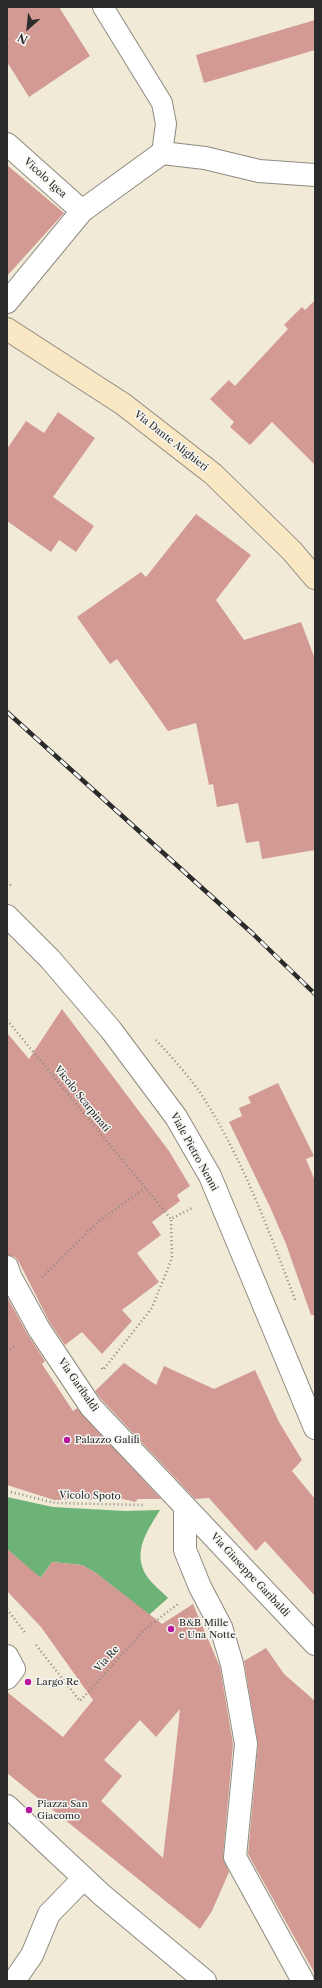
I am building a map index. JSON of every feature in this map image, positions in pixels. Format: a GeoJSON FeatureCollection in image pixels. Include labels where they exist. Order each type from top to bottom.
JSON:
{"type":"FeatureCollection","features":[{"type":"Feature","properties":{"kind":"street","name":"Vicolo Igea"},"geometry":{"type":"LineString","coordinates":[[7,144],[82,211]]}},
{"type":"Feature","properties":{"kind":"street"},"geometry":{"type":"LineString","coordinates":[[7,302],[82,211],[162,153],[205,158],[259,171],[315,175]]}},
{"type":"Feature","properties":{"kind":"street","name":"Via Dante Alighieri"},"geometry":{"type":"LineString","coordinates":[[10,336],[123,404],[213,474],[292,551],[315,578]]}},
{"type":"Feature","properties":{"kind":"street","name":"Viale Pietro Nenni"},"geometry":{"type":"LineString","coordinates":[[7,916],[50,959],[111,1030],[176,1117],[210,1176],[315,1428]]}},
{"type":"Feature","properties":{"kind":"street","name":"Via Garibaldi"},"geometry":{"type":"LineString","coordinates":[[7,1267],[11,1278],[39,1329],[91,1407],[185,1507]]}},
{"type":"Feature","properties":{"kind":"street"},"geometry":{"type":"LineString","coordinates":[[185,1507],[185,1550],[200,1587],[221,1627],[232,1664],[246,1744],[235,1857],[303,1981]]}},
{"type":"Feature","properties":{"kind":"street","name":"Via Giuseppe Garibaldi"},"geometry":{"type":"LineString","coordinates":[[185,1507],[315,1644]]}},
{"type":"Feature","properties":{"kind":"street"},"geometry":{"type":"LineString","coordinates":[[7,1656],[14,1669],[7,1678]]}},
{"type":"Feature","properties":{"kind":"street"},"geometry":{"type":"LineString","coordinates":[[7,1806],[84,1878],[205,1981]]}},
{"type":"Feature","properties":{"kind":"street"},"geometry":{"type":"LineString","coordinates":[[14,1981],[32,1955],[49,1914],[84,1878]]}},
{"type":"Feature","properties":{"kind":"lane"},"geometry":{"type":"LineString","coordinates":[[103,7],[162,103],[166,124],[162,153]]}},
{"type":"Feature","properties":{"kind":"path","name":"Vicolo Scarpinati"},"geometry":{"type":"LineString","coordinates":[[7,1020],[171,1219]]}},
{"type":"Feature","properties":{"kind":"path"},"geometry":{"type":"LineString","coordinates":[[41,1278],[99,1221],[145,1188]]}},
{"type":"Feature","properties":{"kind":"path"},"geometry":{"type":"LineString","coordinates":[[103,1370],[152,1308],[172,1258],[171,1219],[218,1196]]}},
{"type":"Feature","properties":{"kind":"path","name":"Vicolo Spoto"},"geometry":{"type":"LineString","coordinates":[[7,1491],[55,1503],[148,1505],[164,1486]]}},
{"type":"Feature","properties":{"kind":"path","name":"Via Re"},"geometry":{"type":"LineString","coordinates":[[32,1641],[80,1701],[144,1630],[200,1587]]}},
{"type":"Feature","properties":{"kind":"path"},"geometry":{"type":"LineString","coordinates":[[7,1609],[28,1635]]}},
{"type":"Feature","properties":{"kind":"green space"},"geometry":{"type":"Polygon","coordinates":[[[7,1497],[53,1507],[125,1511],[160,1510],[143,1541],[141,1558],[142,1566],[146,1575],[168,1598],[149,1615],[96,1573],[82,1565],[52,1562],[40,1579],[7,1549],[7,1497]]]}},
{"type":"Feature","properties":{"kind":"building"},"geometry":{"type":"Polygon","coordinates":[[[7,7],[59,7],[90,56],[29,97],[7,62],[7,7]]]}},
{"type":"Feature","properties":{"kind":"building"},"geometry":{"type":"Polygon","coordinates":[[[315,20],[315,50],[204,83],[196,55],[315,20]]]}},
{"type":"Feature","properties":{"kind":"building"},"geometry":{"type":"Polygon","coordinates":[[[7,165],[64,213],[7,276],[7,165]]]}},
{"type":"Feature","properties":{"kind":"building"},"geometry":{"type":"Polygon","coordinates":[[[315,300],[315,465],[272,422],[250,445],[230,427],[234,422],[210,399],[229,380],[235,386],[288,329],[284,325],[302,307],[305,310],[315,300]]]}},
{"type":"Feature","properties":{"kind":"building"},"geometry":{"type":"Polygon","coordinates":[[[58,412],[95,438],[53,497],[94,526],[76,552],[59,540],[51,552],[7,521],[7,449],[26,421],[44,433],[58,412]]]}},
{"type":"Feature","properties":{"kind":"building"},"geometry":{"type":"Polygon","coordinates":[[[196,514],[251,555],[216,600],[244,640],[301,622],[315,659],[315,850],[262,859],[259,841],[246,843],[238,803],[217,807],[213,784],[209,785],[196,723],[168,731],[117,659],[110,664],[77,617],[141,572],[146,577],[196,514]]]}},
{"type":"Feature","properties":{"kind":"building"},"geometry":{"type":"Polygon","coordinates":[[[62,1009],[169,1151],[190,1186],[177,1195],[180,1201],[152,1222],[161,1235],[137,1253],[159,1282],[122,1310],[132,1321],[102,1354],[82,1332],[65,1345],[50,1323],[19,1262],[15,1257],[7,1255],[7,1033],[29,1059],[62,1009]]]}},
{"type":"Feature","properties":{"kind":"building"},"geometry":{"type":"Polygon","coordinates":[[[278,1083],[314,1156],[306,1159],[315,1181],[315,1315],[311,1315],[286,1244],[229,1122],[242,1116],[239,1108],[251,1103],[248,1097],[278,1083]]]}},
{"type":"Feature","properties":{"kind":"building"},"geometry":{"type":"Polygon","coordinates":[[[7,1297],[28,1335],[45,1361],[42,1364],[73,1411],[77,1408],[161,1499],[138,1499],[135,1502],[123,1499],[54,1500],[7,1485],[7,1297]]]}},
{"type":"Feature","properties":{"kind":"building"},"geometry":{"type":"Polygon","coordinates":[[[124,1363],[156,1385],[164,1366],[214,1389],[255,1370],[279,1422],[302,1460],[292,1471],[315,1499],[315,1596],[265,1541],[256,1551],[209,1498],[195,1499],[101,1399],[95,1391],[124,1363]]]}},
{"type":"Feature","properties":{"kind":"building"},"geometry":{"type":"Polygon","coordinates":[[[7,1549],[41,1578],[52,1562],[82,1565],[96,1573],[162,1624],[193,1604],[220,1667],[233,1744],[223,1856],[229,1872],[212,1911],[200,1929],[7,1773],[7,1692],[63,1737],[93,1700],[41,1627],[7,1591],[7,1549]],[[180,1709],[156,1737],[140,1720],[104,1760],[122,1776],[101,1801],[163,1858],[180,1709]]]}},
{"type":"Feature","properties":{"kind":"building"},"geometry":{"type":"Polygon","coordinates":[[[266,1648],[284,1674],[315,1701],[315,1974],[248,1854],[258,1745],[244,1661],[266,1648]]]}},
{"type":"Feature","properties":{"kind":"railway"},"geometry":{"type":"LineString","coordinates":[[7,712],[252,933],[315,994]]}},
{"type":"Feature","properties":{"kind":"place","name":"Palazzo Galifi"},"geometry":{"type":"Point","coordinates":[67,1440]}},
{"type":"Feature","properties":{"kind":"place","name":"B&B Mille e Una Notte"},"geometry":{"type":"Point","coordinates":[171,1629]}},
{"type":"Feature","properties":{"kind":"place","name":"Largo Re"},"geometry":{"type":"Point","coordinates":[28,1682]}},
{"type":"Feature","properties":{"kind":"place","name":"Piazza San Giacomo"},"geometry":{"type":"Point","coordinates":[29,1810]}}]}
